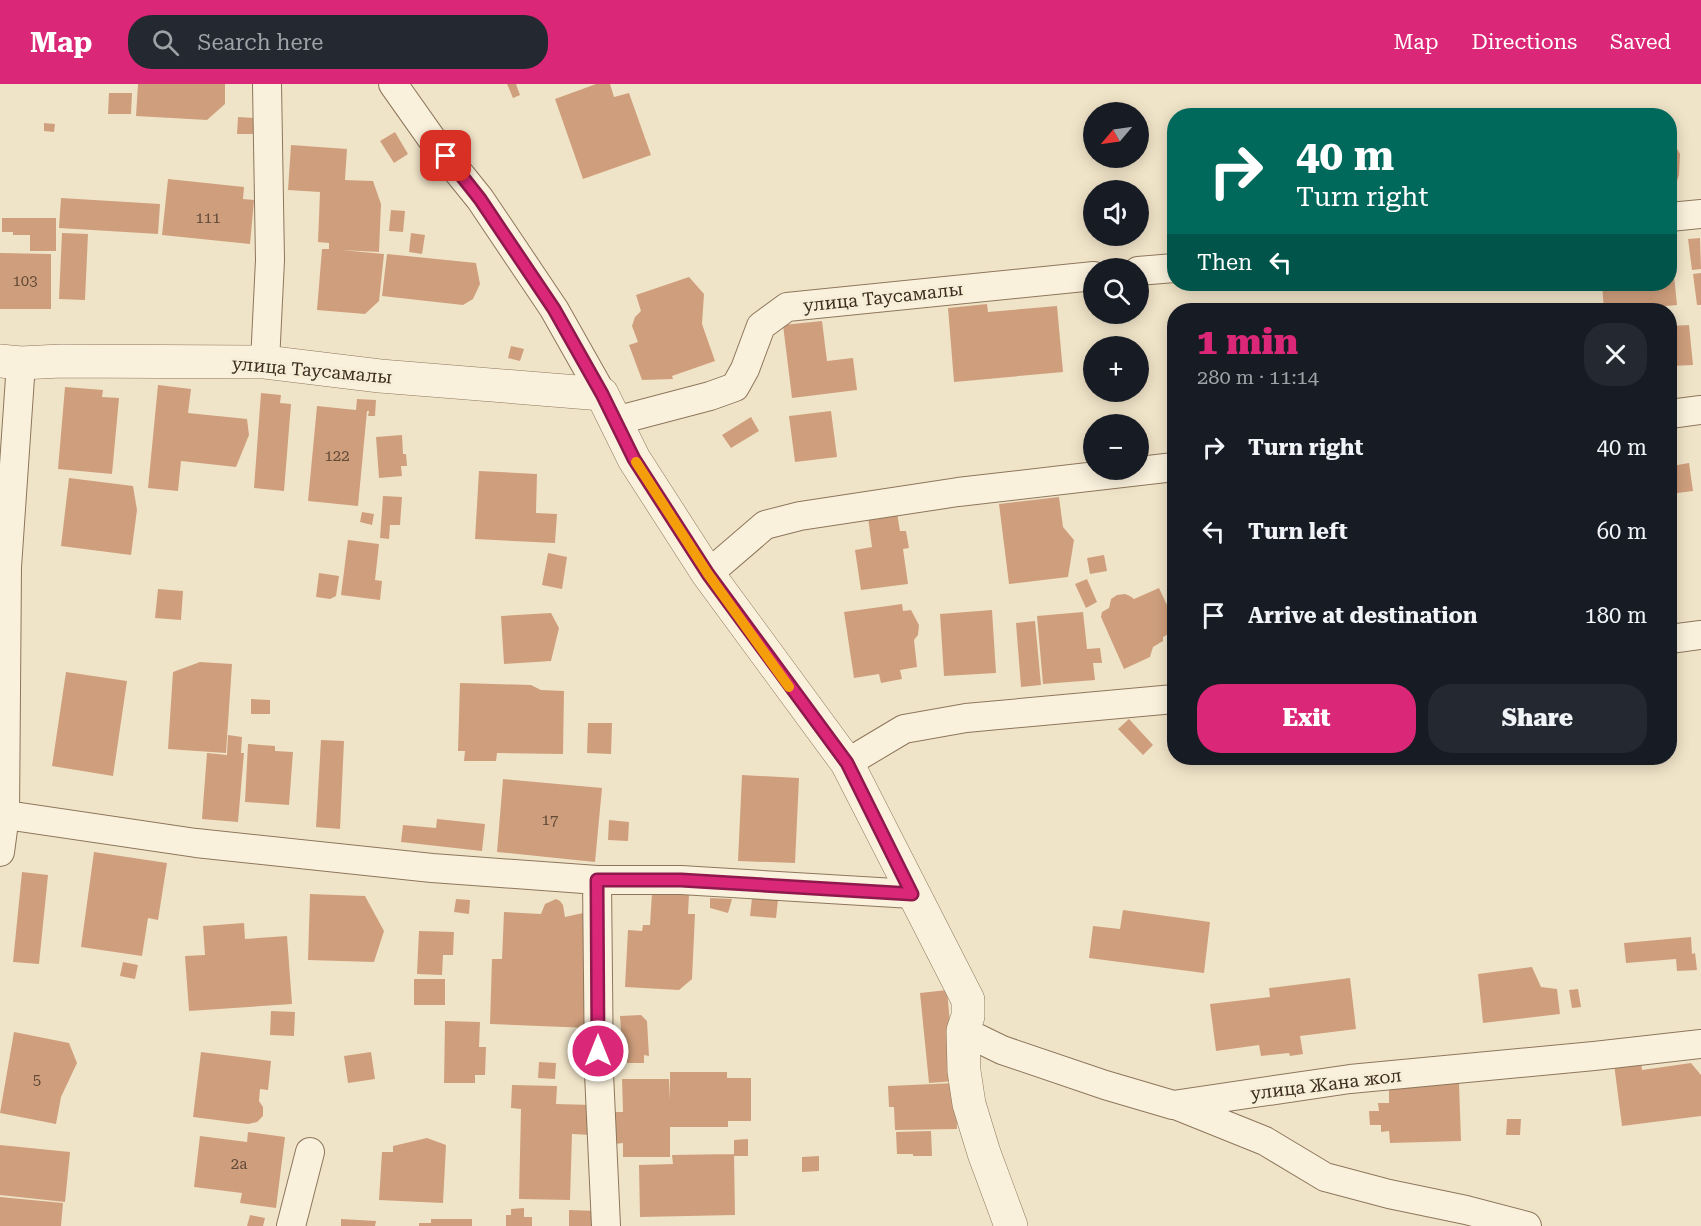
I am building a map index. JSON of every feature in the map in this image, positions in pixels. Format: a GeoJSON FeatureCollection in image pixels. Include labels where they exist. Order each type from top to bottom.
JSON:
{"type":"FeatureCollection","features":[{"type":"Feature","properties":{"kind":"street"},"geometry":{"type":"LineString","coordinates":[[265,362],[270,261],[267,84]]}},
{"type":"Feature","properties":{"kind":"street"},"geometry":{"type":"LineString","coordinates":[[393,84],[480,199],[548,299],[609,408],[634,459],[708,574],[847,763],[968,1000],[968,1016],[963,1031],[964,1071],[969,1104],[1011,1226]]}},
{"type":"Feature","properties":{"kind":"street"},"geometry":{"type":"LineString","coordinates":[[1677,216],[1701,214]]}},
{"type":"Feature","properties":{"kind":"street"},"geometry":{"type":"LineString","coordinates":[[1149,270],[1167,269]]}},
{"type":"Feature","properties":{"kind":"street","name":"улица Таусамалы"},"geometry":{"type":"LineString","coordinates":[[11,362],[265,362],[609,408],[710,396],[735,387],[745,369],[761,326],[787,307],[1083,277]]}},
{"type":"Feature","properties":{"kind":"street"},"geometry":{"type":"LineString","coordinates":[[0,852],[3,815],[11,362]]}},
{"type":"Feature","properties":{"kind":"street"},"geometry":{"type":"LineString","coordinates":[[1677,413],[1701,410]]}},
{"type":"Feature","properties":{"kind":"street"},"geometry":{"type":"LineString","coordinates":[[708,574],[765,525],[800,516],[958,492],[1167,468]]}},
{"type":"Feature","properties":{"kind":"street"},"geometry":{"type":"LineString","coordinates":[[1677,638],[1701,635]]}},
{"type":"Feature","properties":{"kind":"street"},"geometry":{"type":"LineString","coordinates":[[847,763],[904,729],[966,718],[1167,700]]}},
{"type":"Feature","properties":{"kind":"street"},"geometry":{"type":"LineString","coordinates":[[3,815],[196,843],[432,868],[597,880],[681,880],[912,894]]}},
{"type":"Feature","properties":{"kind":"street"},"geometry":{"type":"LineString","coordinates":[[597,880],[599,1073],[606,1226]]}},
{"type":"Feature","properties":{"kind":"street","name":"улица Жана жол"},"geometry":{"type":"LineString","coordinates":[[963,1031],[1002,1050],[1105,1085],[1173,1104],[1350,1079],[1701,1044]]}},
{"type":"Feature","properties":{"kind":"street"},"geometry":{"type":"LineString","coordinates":[[1173,1104],[1265,1141],[1325,1177],[1527,1226]]}},
{"type":"Feature","properties":{"kind":"street"},"geometry":{"type":"LineString","coordinates":[[291,1226],[310,1152]]}},
{"type":"Feature","properties":{"kind":"building"},"geometry":{"type":"Polygon","coordinates":[[[138,84],[225,84],[225,104],[207,120],[136,116],[138,84]]]}},
{"type":"Feature","properties":{"kind":"building"},"geometry":{"type":"Polygon","coordinates":[[[507,84],[516,84],[520,95],[513,98],[507,84]]]}},
{"type":"Feature","properties":{"kind":"building"},"geometry":{"type":"Polygon","coordinates":[[[596,84],[610,84],[614,97],[629,93],[651,155],[583,179],[555,99],[596,84]]]}},
{"type":"Feature","properties":{"kind":"building"},"geometry":{"type":"Polygon","coordinates":[[[109,93],[132,93],[131,114],[108,114],[109,93]]]}},
{"type":"Feature","properties":{"kind":"building"},"geometry":{"type":"Polygon","coordinates":[[[238,117],[255,118],[254,134],[237,134],[238,117]]]}},
{"type":"Feature","properties":{"kind":"building"},"geometry":{"type":"Polygon","coordinates":[[[44,123],[55,124],[54,132],[44,131],[44,123]]]}},
{"type":"Feature","properties":{"kind":"building"},"geometry":{"type":"Polygon","coordinates":[[[395,132],[408,154],[394,163],[380,141],[395,132]]]}},
{"type":"Feature","properties":{"kind":"building"},"geometry":{"type":"Polygon","coordinates":[[[291,145],[347,149],[345,180],[373,181],[381,204],[379,252],[341,250],[384,254],[379,301],[365,314],[317,310],[322,249],[329,249],[329,243],[318,242],[320,192],[288,190],[291,145]]]}},
{"type":"Feature","properties":{"kind":"building"},"geometry":{"type":"Polygon","coordinates":[[[1677,149],[1680,154],[1677,181],[1677,149]]]}},
{"type":"Feature","properties":{"kind":"building"},"geometry":{"type":"Polygon","coordinates":[[[168,179],[244,187],[243,199],[254,200],[250,244],[162,235],[168,179]]]}},
{"type":"Feature","properties":{"kind":"building"},"geometry":{"type":"Polygon","coordinates":[[[61,198],[160,204],[158,234],[59,228],[61,198]]]}},
{"type":"Feature","properties":{"kind":"building"},"geometry":{"type":"Polygon","coordinates":[[[391,210],[405,211],[403,232],[389,231],[391,210]]]}},
{"type":"Feature","properties":{"kind":"building"},"geometry":{"type":"Polygon","coordinates":[[[2,218],[56,218],[56,251],[30,251],[30,235],[13,235],[13,232],[2,232],[2,218]]]}},
{"type":"Feature","properties":{"kind":"building"},"geometry":{"type":"Polygon","coordinates":[[[62,233],[88,234],[85,300],[59,299],[62,233]]]}},
{"type":"Feature","properties":{"kind":"building"},"geometry":{"type":"Polygon","coordinates":[[[411,233],[425,235],[422,254],[409,252],[411,233]]]}},
{"type":"Feature","properties":{"kind":"building"},"geometry":{"type":"Polygon","coordinates":[[[1700,238],[1701,269],[1692,270],[1688,239],[1700,238]]]}},
{"type":"Feature","properties":{"kind":"building"},"geometry":{"type":"Polygon","coordinates":[[[0,253],[51,254],[51,309],[0,309],[0,253]]]}},
{"type":"Feature","properties":{"kind":"building"},"geometry":{"type":"Polygon","coordinates":[[[387,254],[476,263],[480,284],[473,299],[463,305],[382,296],[387,254]]]}},
{"type":"Feature","properties":{"kind":"building"},"geometry":{"type":"Polygon","coordinates":[[[1701,273],[1701,305],[1697,305],[1693,274],[1701,273]]]}},
{"type":"Feature","properties":{"kind":"building"},"geometry":{"type":"Polygon","coordinates":[[[689,277],[704,294],[702,324],[715,361],[672,376],[673,379],[642,380],[629,345],[638,342],[632,326],[635,317],[641,311],[636,295],[689,277]]]}},
{"type":"Feature","properties":{"kind":"building"},"geometry":{"type":"Polygon","coordinates":[[[1603,291],[1676,291],[1677,303],[1603,303],[1603,291]]]}},
{"type":"Feature","properties":{"kind":"building"},"geometry":{"type":"Polygon","coordinates":[[[987,304],[988,312],[1057,306],[1063,372],[954,382],[948,308],[987,304]]]}},
{"type":"Feature","properties":{"kind":"building"},"geometry":{"type":"Polygon","coordinates":[[[822,321],[827,361],[853,358],[857,390],[792,398],[783,325],[822,321]]]}},
{"type":"Feature","properties":{"kind":"building"},"geometry":{"type":"Polygon","coordinates":[[[1689,325],[1693,365],[1677,366],[1677,326],[1689,325]]]}},
{"type":"Feature","properties":{"kind":"building"},"geometry":{"type":"Polygon","coordinates":[[[511,346],[524,349],[520,361],[508,358],[511,346]]]}},
{"type":"Feature","properties":{"kind":"building"},"geometry":{"type":"Polygon","coordinates":[[[158,385],[191,389],[188,413],[247,419],[249,435],[236,467],[181,461],[178,491],[148,488],[158,385]]]}},
{"type":"Feature","properties":{"kind":"building"},"geometry":{"type":"Polygon","coordinates":[[[65,387],[103,390],[102,397],[119,398],[112,474],[58,469],[65,387]]]}},
{"type":"Feature","properties":{"kind":"building"},"geometry":{"type":"Polygon","coordinates":[[[261,393],[281,395],[280,403],[291,404],[284,491],[254,488],[261,393]]]}},
{"type":"Feature","properties":{"kind":"building"},"geometry":{"type":"Polygon","coordinates":[[[357,399],[376,400],[375,416],[368,416],[369,411],[367,411],[358,506],[308,501],[317,406],[356,410],[357,399]]]}},
{"type":"Feature","properties":{"kind":"building"},"geometry":{"type":"Polygon","coordinates":[[[831,411],[837,457],[795,462],[789,416],[831,411]]]}},
{"type":"Feature","properties":{"kind":"building"},"geometry":{"type":"Polygon","coordinates":[[[751,417],[759,431],[731,448],[722,435],[751,417]]]}},
{"type":"Feature","properties":{"kind":"building"},"geometry":{"type":"Polygon","coordinates":[[[402,435],[403,454],[406,454],[407,466],[401,466],[402,476],[379,478],[376,437],[402,435]]]}},
{"type":"Feature","properties":{"kind":"building"},"geometry":{"type":"Polygon","coordinates":[[[1689,463],[1693,491],[1677,493],[1677,465],[1689,463]]]}},
{"type":"Feature","properties":{"kind":"building"},"geometry":{"type":"Polygon","coordinates":[[[479,471],[537,474],[536,513],[557,514],[555,543],[475,539],[479,471]]]}},
{"type":"Feature","properties":{"kind":"building"},"geometry":{"type":"Polygon","coordinates":[[[69,478],[133,486],[137,510],[131,555],[61,546],[69,478]]]}},
{"type":"Feature","properties":{"kind":"building"},"geometry":{"type":"Polygon","coordinates":[[[383,496],[402,497],[400,525],[390,525],[389,539],[380,538],[383,496]]]}},
{"type":"Feature","properties":{"kind":"building"},"geometry":{"type":"Polygon","coordinates":[[[1059,497],[1063,527],[1074,540],[1068,577],[1009,584],[999,504],[1059,497]]]}},
{"type":"Feature","properties":{"kind":"building"},"geometry":{"type":"Polygon","coordinates":[[[362,512],[374,514],[372,525],[360,522],[362,512]]]}},
{"type":"Feature","properties":{"kind":"building"},"geometry":{"type":"Polygon","coordinates":[[[897,513],[900,531],[906,531],[909,548],[903,549],[908,584],[861,590],[855,550],[872,547],[868,517],[897,513]]]}},
{"type":"Feature","properties":{"kind":"building"},"geometry":{"type":"Polygon","coordinates":[[[348,540],[379,544],[375,580],[382,581],[380,600],[341,595],[348,540]]]}},
{"type":"Feature","properties":{"kind":"building"},"geometry":{"type":"Polygon","coordinates":[[[548,553],[567,557],[562,589],[542,585],[548,553]]]}},
{"type":"Feature","properties":{"kind":"building"},"geometry":{"type":"Polygon","coordinates":[[[1104,555],[1107,571],[1090,574],[1087,558],[1104,555]]]}},
{"type":"Feature","properties":{"kind":"building"},"geometry":{"type":"Polygon","coordinates":[[[319,573],[339,576],[336,596],[330,599],[316,597],[319,573]]]}},
{"type":"Feature","properties":{"kind":"building"},"geometry":{"type":"Polygon","coordinates":[[[1087,579],[1097,602],[1086,608],[1075,584],[1087,579]]]}},
{"type":"Feature","properties":{"kind":"building"},"geometry":{"type":"Polygon","coordinates":[[[1159,588],[1167,605],[1167,635],[1163,637],[1163,641],[1153,647],[1150,657],[1124,669],[1101,617],[1102,612],[1109,608],[1111,599],[1117,595],[1125,594],[1134,599],[1159,588]]]}},
{"type":"Feature","properties":{"kind":"building"},"geometry":{"type":"Polygon","coordinates":[[[158,589],[183,591],[181,620],[155,618],[158,589]]]}},
{"type":"Feature","properties":{"kind":"building"},"geometry":{"type":"Polygon","coordinates":[[[902,604],[903,611],[911,610],[919,625],[918,635],[914,640],[917,667],[900,670],[902,679],[881,683],[879,674],[854,678],[844,612],[902,604]]]}},
{"type":"Feature","properties":{"kind":"building"},"geometry":{"type":"Polygon","coordinates":[[[992,610],[996,673],[944,676],[940,614],[992,610]]]}},
{"type":"Feature","properties":{"kind":"building"},"geometry":{"type":"Polygon","coordinates":[[[1083,612],[1087,649],[1100,648],[1102,663],[1093,663],[1095,680],[1043,684],[1037,616],[1083,612]]]}},
{"type":"Feature","properties":{"kind":"building"},"geometry":{"type":"Polygon","coordinates":[[[551,613],[559,628],[551,661],[504,664],[501,616],[551,613]]]}},
{"type":"Feature","properties":{"kind":"building"},"geometry":{"type":"Polygon","coordinates":[[[1035,621],[1041,685],[1021,687],[1016,623],[1035,621]]]}},
{"type":"Feature","properties":{"kind":"building"},"geometry":{"type":"Polygon","coordinates":[[[200,662],[232,664],[226,753],[168,749],[173,672],[200,662]]]}},
{"type":"Feature","properties":{"kind":"building"},"geometry":{"type":"Polygon","coordinates":[[[66,672],[127,681],[113,776],[52,766],[66,672]]]}},
{"type":"Feature","properties":{"kind":"building"},"geometry":{"type":"Polygon","coordinates":[[[460,683],[531,685],[541,690],[564,691],[563,754],[497,753],[496,761],[464,761],[465,751],[458,751],[460,683]]]}},
{"type":"Feature","properties":{"kind":"building"},"geometry":{"type":"Polygon","coordinates":[[[251,699],[270,700],[270,714],[251,714],[251,699]]]}},
{"type":"Feature","properties":{"kind":"building"},"geometry":{"type":"Polygon","coordinates":[[[1129,719],[1153,745],[1143,755],[1118,729],[1129,719]]]}},
{"type":"Feature","properties":{"kind":"building"},"geometry":{"type":"Polygon","coordinates":[[[588,723],[612,723],[611,754],[587,753],[588,723]]]}},
{"type":"Feature","properties":{"kind":"building"},"geometry":{"type":"Polygon","coordinates":[[[228,735],[242,737],[241,753],[244,753],[238,822],[202,819],[207,753],[227,755],[228,735]]]}},
{"type":"Feature","properties":{"kind":"building"},"geometry":{"type":"Polygon","coordinates":[[[321,740],[344,741],[340,829],[316,827],[321,740]]]}},
{"type":"Feature","properties":{"kind":"building"},"geometry":{"type":"Polygon","coordinates":[[[248,744],[275,746],[275,751],[293,752],[289,805],[245,802],[248,744]]]}},
{"type":"Feature","properties":{"kind":"building"},"geometry":{"type":"Polygon","coordinates":[[[742,775],[799,778],[795,863],[738,861],[742,775]]]}},
{"type":"Feature","properties":{"kind":"building"},"geometry":{"type":"Polygon","coordinates":[[[503,779],[602,788],[595,862],[497,852],[503,779]]]}},
{"type":"Feature","properties":{"kind":"building"},"geometry":{"type":"Polygon","coordinates":[[[437,819],[485,824],[482,851],[401,842],[403,825],[436,828],[437,819]]]}},
{"type":"Feature","properties":{"kind":"building"},"geometry":{"type":"Polygon","coordinates":[[[609,820],[629,822],[628,841],[608,840],[609,820]]]}},
{"type":"Feature","properties":{"kind":"building"},"geometry":{"type":"Polygon","coordinates":[[[94,852],[167,863],[158,920],[148,918],[142,956],[81,947],[94,852]]]}},
{"type":"Feature","properties":{"kind":"building"},"geometry":{"type":"Polygon","coordinates":[[[22,872],[48,875],[39,964],[13,962],[22,872]]]}},
{"type":"Feature","properties":{"kind":"building"},"geometry":{"type":"Polygon","coordinates":[[[652,893],[689,895],[688,914],[695,914],[692,979],[679,990],[625,987],[628,930],[642,931],[643,925],[650,925],[652,893]]]}},
{"type":"Feature","properties":{"kind":"building"},"geometry":{"type":"Polygon","coordinates":[[[310,894],[365,896],[384,931],[374,962],[308,960],[310,894]]]}},
{"type":"Feature","properties":{"kind":"building"},"geometry":{"type":"Polygon","coordinates":[[[710,898],[732,899],[728,913],[710,908],[710,898]]]}},
{"type":"Feature","properties":{"kind":"building"},"geometry":{"type":"Polygon","coordinates":[[[752,898],[778,900],[776,918],[750,916],[752,898]]]}},
{"type":"Feature","properties":{"kind":"building"},"geometry":{"type":"Polygon","coordinates":[[[456,899],[470,900],[469,914],[454,912],[456,899]]]}},
{"type":"Feature","properties":{"kind":"building"},"geometry":{"type":"Polygon","coordinates":[[[556,899],[563,905],[565,917],[583,913],[588,936],[589,1028],[490,1024],[492,959],[502,959],[504,912],[541,914],[545,904],[556,899]]]}},
{"type":"Feature","properties":{"kind":"building"},"geometry":{"type":"Polygon","coordinates":[[[1123,910],[1210,922],[1204,973],[1089,958],[1093,926],[1120,929],[1123,910]]]}},
{"type":"Feature","properties":{"kind":"building"},"geometry":{"type":"Polygon","coordinates":[[[244,923],[245,939],[287,936],[292,1004],[189,1011],[185,956],[205,955],[203,926],[244,923]]]}},
{"type":"Feature","properties":{"kind":"building"},"geometry":{"type":"Polygon","coordinates":[[[419,931],[454,932],[453,955],[443,955],[442,975],[417,974],[419,931]]]}},
{"type":"Feature","properties":{"kind":"building"},"geometry":{"type":"Polygon","coordinates":[[[1691,937],[1692,954],[1695,953],[1697,970],[1677,971],[1676,959],[1626,963],[1624,943],[1691,937]]]}},
{"type":"Feature","properties":{"kind":"building"},"geometry":{"type":"Polygon","coordinates":[[[123,962],[138,965],[135,979],[120,976],[123,962]]]}},
{"type":"Feature","properties":{"kind":"building"},"geometry":{"type":"Polygon","coordinates":[[[1532,967],[1541,987],[1557,989],[1560,1014],[1483,1023],[1478,974],[1532,967]]]}},
{"type":"Feature","properties":{"kind":"building"},"geometry":{"type":"Polygon","coordinates":[[[1350,978],[1356,1029],[1300,1036],[1303,1054],[1261,1056],[1259,1045],[1216,1051],[1210,1004],[1270,997],[1269,988],[1350,978]]]}},
{"type":"Feature","properties":{"kind":"building"},"geometry":{"type":"Polygon","coordinates":[[[414,979],[445,979],[445,1005],[414,1005],[414,979]]]}},
{"type":"Feature","properties":{"kind":"building"},"geometry":{"type":"Polygon","coordinates":[[[1578,989],[1581,1007],[1572,1008],[1569,990],[1578,989]]]}},
{"type":"Feature","properties":{"kind":"building"},"geometry":{"type":"Polygon","coordinates":[[[947,990],[955,1081],[929,1083],[920,993],[947,990]]]}},
{"type":"Feature","properties":{"kind":"building"},"geometry":{"type":"Polygon","coordinates":[[[271,1011],[295,1012],[294,1036],[270,1035],[271,1011]]]}},
{"type":"Feature","properties":{"kind":"building"},"geometry":{"type":"Polygon","coordinates":[[[641,1015],[647,1021],[649,1056],[644,1055],[644,1063],[627,1063],[627,1058],[623,1056],[620,1016],[641,1015]]]}},
{"type":"Feature","properties":{"kind":"building"},"geometry":{"type":"Polygon","coordinates":[[[445,1021],[480,1022],[479,1047],[486,1047],[485,1075],[475,1075],[475,1083],[444,1083],[445,1021]]]}},
{"type":"Feature","properties":{"kind":"building"},"geometry":{"type":"Polygon","coordinates":[[[14,1032],[69,1043],[77,1063],[61,1097],[56,1124],[0,1113],[14,1032]]]}},
{"type":"Feature","properties":{"kind":"building"},"geometry":{"type":"Polygon","coordinates":[[[201,1052],[271,1061],[268,1090],[260,1089],[259,1101],[263,1107],[263,1116],[257,1122],[248,1124],[193,1117],[201,1052]]]}},
{"type":"Feature","properties":{"kind":"building"},"geometry":{"type":"Polygon","coordinates":[[[371,1052],[375,1079],[348,1083],[344,1056],[371,1052]]]}},
{"type":"Feature","properties":{"kind":"building"},"geometry":{"type":"Polygon","coordinates":[[[1641,1060],[1642,1070],[1691,1063],[1701,1075],[1701,1116],[1622,1126],[1614,1064],[1641,1060]]]}},
{"type":"Feature","properties":{"kind":"building"},"geometry":{"type":"Polygon","coordinates":[[[539,1062],[556,1063],[555,1079],[538,1078],[539,1062]]]}},
{"type":"Feature","properties":{"kind":"building"},"geometry":{"type":"Polygon","coordinates":[[[670,1072],[727,1072],[727,1078],[751,1078],[751,1121],[728,1121],[728,1127],[670,1127],[670,1157],[623,1157],[623,1143],[615,1144],[615,1112],[623,1112],[622,1079],[669,1079],[670,1100],[670,1072]]]}},
{"type":"Feature","properties":{"kind":"building"},"geometry":{"type":"Polygon","coordinates":[[[956,1083],[957,1129],[895,1130],[894,1107],[889,1107],[888,1086],[956,1083]]]}},
{"type":"Feature","properties":{"kind":"building"},"geometry":{"type":"Polygon","coordinates":[[[1459,1083],[1461,1141],[1390,1143],[1389,1131],[1381,1132],[1381,1125],[1370,1125],[1369,1111],[1379,1111],[1378,1103],[1389,1103],[1389,1086],[1459,1083]]]}},
{"type":"Feature","properties":{"kind":"building"},"geometry":{"type":"Polygon","coordinates":[[[512,1085],[557,1086],[556,1104],[593,1105],[592,1135],[572,1134],[570,1200],[519,1199],[521,1109],[511,1108],[512,1085]]]}},
{"type":"Feature","properties":{"kind":"building"},"geometry":{"type":"Polygon","coordinates":[[[1507,1119],[1521,1119],[1520,1135],[1506,1135],[1507,1119]]]}},
{"type":"Feature","properties":{"kind":"building"},"geometry":{"type":"Polygon","coordinates":[[[931,1131],[932,1156],[897,1154],[896,1132],[931,1131]]]}},
{"type":"Feature","properties":{"kind":"building"},"geometry":{"type":"Polygon","coordinates":[[[248,1132],[285,1137],[276,1208],[240,1203],[242,1193],[194,1187],[200,1136],[247,1142],[248,1132]]]}},
{"type":"Feature","properties":{"kind":"building"},"geometry":{"type":"Polygon","coordinates":[[[427,1138],[446,1145],[443,1203],[379,1200],[382,1152],[393,1152],[393,1146],[427,1138]]]}},
{"type":"Feature","properties":{"kind":"building"},"geometry":{"type":"Polygon","coordinates":[[[748,1139],[748,1156],[734,1156],[734,1140],[748,1139]]]}},
{"type":"Feature","properties":{"kind":"building"},"geometry":{"type":"Polygon","coordinates":[[[0,1145],[70,1152],[65,1202],[0,1195],[0,1145]]]}},
{"type":"Feature","properties":{"kind":"building"},"geometry":{"type":"Polygon","coordinates":[[[734,1154],[735,1215],[640,1217],[639,1165],[673,1164],[672,1155],[734,1154]]]}},
{"type":"Feature","properties":{"kind":"building"},"geometry":{"type":"Polygon","coordinates":[[[819,1156],[819,1171],[802,1172],[802,1157],[819,1156]]]}},
{"type":"Feature","properties":{"kind":"building"},"geometry":{"type":"Polygon","coordinates":[[[0,1197],[63,1203],[61,1226],[0,1226],[0,1197]]]}},
{"type":"Feature","properties":{"kind":"building"},"geometry":{"type":"Polygon","coordinates":[[[524,1208],[524,1217],[532,1217],[532,1226],[506,1226],[506,1215],[511,1215],[511,1209],[524,1208]]]}},
{"type":"Feature","properties":{"kind":"building"},"geometry":{"type":"Polygon","coordinates":[[[569,1210],[599,1211],[599,1226],[569,1226],[569,1210]]]}},
{"type":"Feature","properties":{"kind":"building"},"geometry":{"type":"Polygon","coordinates":[[[250,1215],[265,1218],[263,1226],[247,1226],[250,1215]]]}},
{"type":"Feature","properties":{"kind":"building"},"geometry":{"type":"Polygon","coordinates":[[[341,1219],[376,1221],[375,1226],[341,1226],[341,1219]]]}},
{"type":"Feature","properties":{"kind":"building"},"geometry":{"type":"Polygon","coordinates":[[[431,1219],[472,1219],[472,1226],[419,1226],[419,1223],[431,1223],[431,1219]]]}},
{"type":"Feature","properties":{"kind":"slow traffic"},"geometry":{"type":"LineString","coordinates":[[636,462],[708,574],[789,687]]}},
{"type":"Feature","properties":{"kind":"route"},"geometry":{"type":"LineString","coordinates":[[446,156],[480,199],[554,309],[602,394],[634,459],[708,574],[807,712],[847,763],[912,894],[681,880],[597,880],[598,1051]]}}]}
